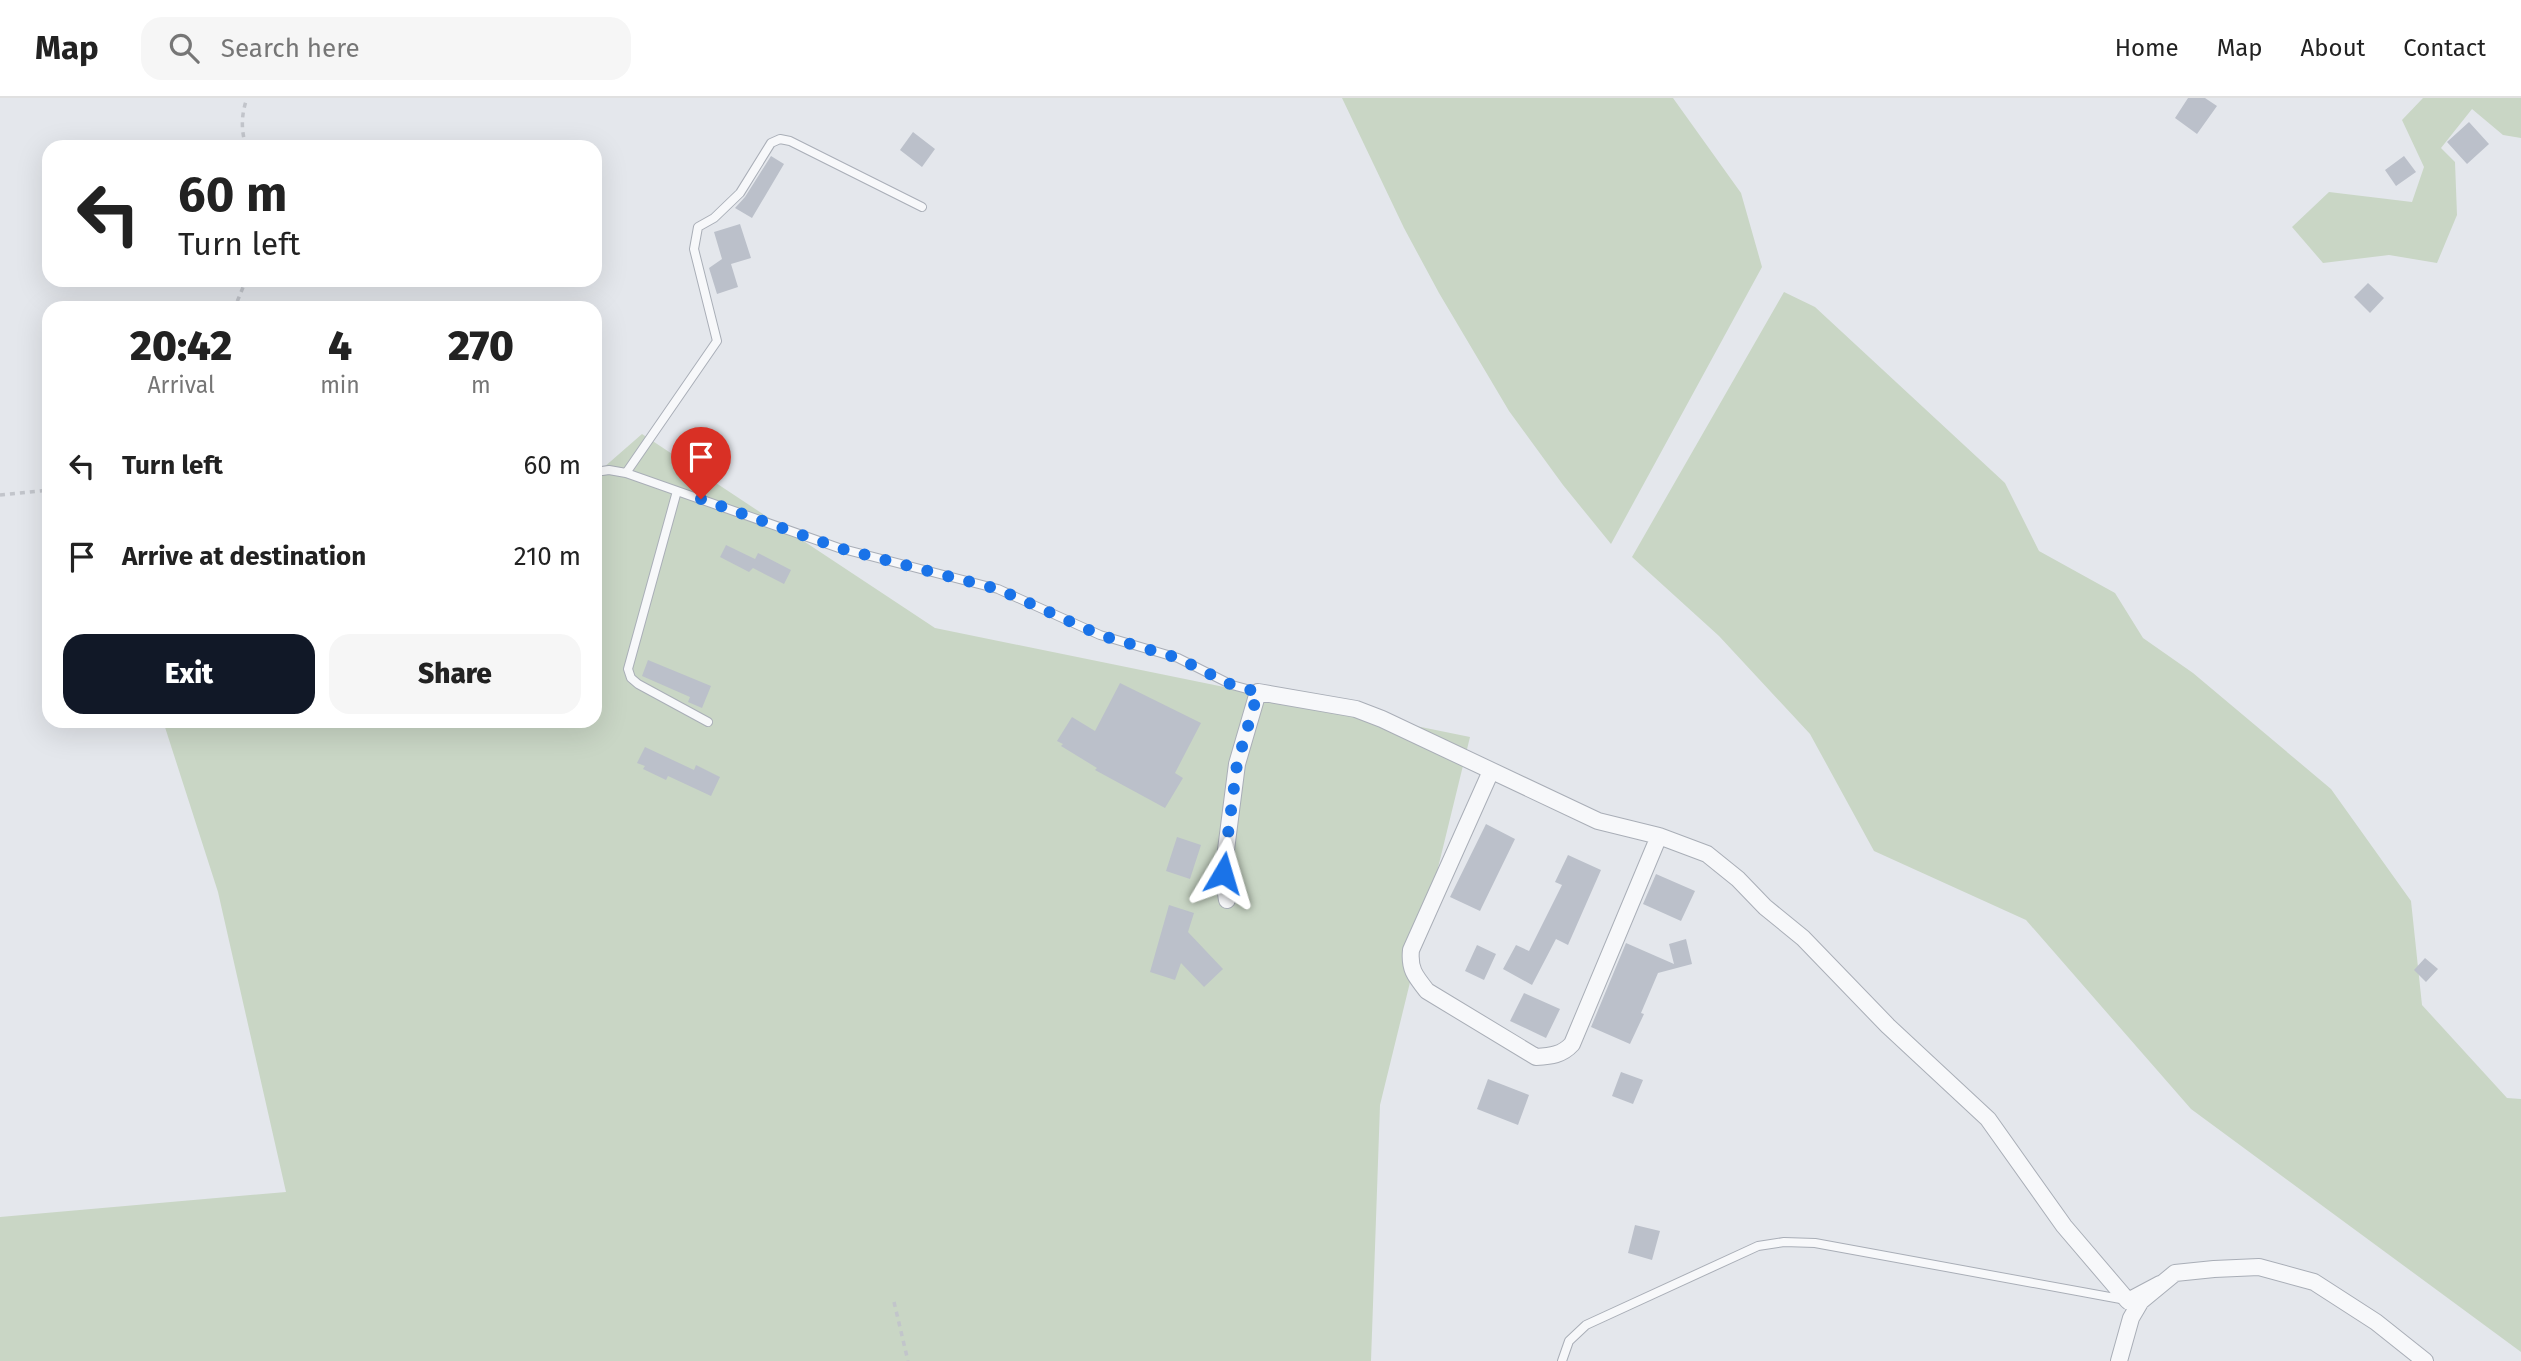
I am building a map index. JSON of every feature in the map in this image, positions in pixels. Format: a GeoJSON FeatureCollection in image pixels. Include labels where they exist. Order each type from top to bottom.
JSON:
{"type":"FeatureCollection","features":[{"type":"Feature","properties":{"kind":"street"},"geometry":{"type":"LineString","coordinates":[[1227,900],[1223,873],[1237,764],[1258,692],[1356,709],[1382,719],[1598,821],[1659,836],[1707,854],[1803,938],[1888,1026],[1988,1119],[2064,1226],[2128,1301],[2161,1284]]}},
{"type":"Feature","properties":{"kind":"street"},"geometry":{"type":"LineString","coordinates":[[1491,771],[1411,950],[1409,964],[1427,991],[1536,1057],[1554,1056],[1572,1044],[1659,836]]}},
{"type":"Feature","properties":{"kind":"street"},"geometry":{"type":"LineString","coordinates":[[2119,1361],[2132,1318],[2141,1301],[2175,1273],[2259,1267],[2314,1282],[2376,1322],[2425,1361]]}},
{"type":"Feature","properties":{"kind":"lane"},"geometry":{"type":"LineString","coordinates":[[626,473],[717,341],[694,249],[698,227],[714,218],[740,192],[771,143],[780,139],[790,141],[922,207]]}},
{"type":"Feature","properties":{"kind":"lane"},"geometry":{"type":"LineString","coordinates":[[602,471],[626,473],[839,548],[998,589],[1100,635],[1178,658],[1232,685],[1258,692]]}},
{"type":"Feature","properties":{"kind":"lane"},"geometry":{"type":"LineString","coordinates":[[677,491],[628,669],[631,678],[638,684],[708,722]]}},
{"type":"Feature","properties":{"kind":"lane"},"geometry":{"type":"LineString","coordinates":[[1562,1361],[1569,1340],[1586,1325],[1758,1246],[1784,1242],[1815,1243],[2128,1301]]}},
{"type":"Feature","properties":{"kind":"path"},"geometry":{"type":"LineString","coordinates":[[244,140],[241,130],[242,114],[247,98]]}},
{"type":"Feature","properties":{"kind":"path"},"geometry":{"type":"LineString","coordinates":[[0,495],[42,491]]}},
{"type":"Feature","properties":{"kind":"path"},"geometry":{"type":"LineString","coordinates":[[894,1302],[908,1361]]}},
{"type":"Feature","properties":{"kind":"green space"},"geometry":{"type":"Polygon","coordinates":[[[1342,98],[1673,98],[1741,193],[1762,267],[1611,544],[1563,485],[1509,411],[1404,228],[1342,98]]]}},
{"type":"Feature","properties":{"kind":"green space"},"geometry":{"type":"Polygon","coordinates":[[[2423,98],[2521,98],[2521,138],[2503,135],[2472,109],[2441,148],[2455,162],[2457,215],[2437,263],[2389,255],[2323,263],[2292,227],[2329,192],[2412,202],[2424,167],[2402,120],[2423,98]]]}},
{"type":"Feature","properties":{"kind":"green space"},"geometry":{"type":"Polygon","coordinates":[[[1784,292],[1815,307],[2005,483],[2039,551],[2115,593],[2143,638],[2193,673],[2331,789],[2411,901],[2422,1005],[2507,1098],[2521,1099],[2521,1352],[2191,1109],[2026,920],[1874,851],[1810,734],[1719,636],[1632,557],[1784,292]]]}},
{"type":"Feature","properties":{"kind":"green space"},"geometry":{"type":"Polygon","coordinates":[[[642,434],[935,628],[1470,737],[1380,1105],[1371,1361],[0,1361],[0,1217],[286,1192],[218,892],[165,728],[602,728],[602,469],[642,434]]]}},
{"type":"Feature","properties":{"kind":"building"},"geometry":{"type":"Polygon","coordinates":[[[2188,98],[2205,98],[2217,106],[2197,134],[2175,118],[2188,98]]]}},
{"type":"Feature","properties":{"kind":"building"},"geometry":{"type":"Polygon","coordinates":[[[2469,122],[2489,144],[2467,164],[2447,142],[2469,122]]]}},
{"type":"Feature","properties":{"kind":"building"},"geometry":{"type":"Polygon","coordinates":[[[913,132],[935,149],[922,167],[900,150],[913,132]]]}},
{"type":"Feature","properties":{"kind":"building"},"geometry":{"type":"Polygon","coordinates":[[[771,156],[784,164],[752,218],[735,208],[771,156]]]}},
{"type":"Feature","properties":{"kind":"building"},"geometry":{"type":"Polygon","coordinates":[[[2404,156],[2416,172],[2396,186],[2385,170],[2404,156]]]}},
{"type":"Feature","properties":{"kind":"building"},"geometry":{"type":"Polygon","coordinates":[[[740,224],[751,258],[731,264],[738,287],[717,294],[709,268],[722,259],[714,232],[740,224]]]}},
{"type":"Feature","properties":{"kind":"building"},"geometry":{"type":"Polygon","coordinates":[[[2368,283],[2384,298],[2370,313],[2354,297],[2368,283]]]}},
{"type":"Feature","properties":{"kind":"building"},"geometry":{"type":"Polygon","coordinates":[[[726,545],[755,559],[758,553],[791,570],[784,584],[753,568],[749,572],[720,557],[726,545]]]}},
{"type":"Feature","properties":{"kind":"building"},"geometry":{"type":"Polygon","coordinates":[[[648,660],[711,686],[702,708],[688,702],[690,697],[642,676],[648,660]]]}},
{"type":"Feature","properties":{"kind":"building"},"geometry":{"type":"Polygon","coordinates":[[[1120,683],[1201,723],[1175,773],[1183,778],[1165,808],[1095,770],[1097,768],[1057,741],[1072,717],[1095,731],[1120,683]]]}},
{"type":"Feature","properties":{"kind":"building"},"geometry":{"type":"Polygon","coordinates":[[[645,747],[694,770],[696,765],[720,777],[711,796],[668,776],[666,780],[643,769],[645,766],[637,763],[645,747]]]}},
{"type":"Feature","properties":{"kind":"building"},"geometry":{"type":"Polygon","coordinates":[[[1486,824],[1515,839],[1480,911],[1450,897],[1486,824]]]}},
{"type":"Feature","properties":{"kind":"building"},"geometry":{"type":"Polygon","coordinates":[[[1177,837],[1201,845],[1190,879],[1166,871],[1177,837]]]}},
{"type":"Feature","properties":{"kind":"building"},"geometry":{"type":"Polygon","coordinates":[[[1568,855],[1601,870],[1568,945],[1556,939],[1532,985],[1503,969],[1516,945],[1529,951],[1562,885],[1555,882],[1568,855]]]}},
{"type":"Feature","properties":{"kind":"building"},"geometry":{"type":"Polygon","coordinates":[[[1656,874],[1695,891],[1681,921],[1643,904],[1656,874]]]}},
{"type":"Feature","properties":{"kind":"building"},"geometry":{"type":"Polygon","coordinates":[[[1169,905],[1194,913],[1188,932],[1223,969],[1204,987],[1181,963],[1175,980],[1150,972],[1169,905]]]}},
{"type":"Feature","properties":{"kind":"building"},"geometry":{"type":"Polygon","coordinates":[[[1686,939],[1692,964],[1658,973],[1630,1044],[1591,1027],[1626,943],[1674,964],[1669,944],[1686,939]]]}},
{"type":"Feature","properties":{"kind":"building"},"geometry":{"type":"Polygon","coordinates":[[[1477,945],[1496,954],[1484,980],[1465,971],[1477,945]]]}},
{"type":"Feature","properties":{"kind":"building"},"geometry":{"type":"Polygon","coordinates":[[[2425,958],[2438,969],[2426,982],[2414,970],[2425,958]]]}},
{"type":"Feature","properties":{"kind":"building"},"geometry":{"type":"Polygon","coordinates":[[[1524,993],[1560,1009],[1546,1038],[1510,1021],[1524,993]]]}},
{"type":"Feature","properties":{"kind":"building"},"geometry":{"type":"Polygon","coordinates":[[[1621,1072],[1643,1080],[1633,1104],[1612,1096],[1621,1072]]]}},
{"type":"Feature","properties":{"kind":"building"},"geometry":{"type":"Polygon","coordinates":[[[1488,1079],[1529,1095],[1518,1125],[1477,1109],[1488,1079]]]}},
{"type":"Feature","properties":{"kind":"building"},"geometry":{"type":"Polygon","coordinates":[[[1635,1225],[1660,1231],[1652,1260],[1628,1253],[1635,1225]]]}},
{"type":"Feature","properties":{"kind":"route"},"geometry":{"type":"LineString","coordinates":[[701,499],[839,548],[998,589],[1100,635],[1178,658],[1232,685],[1258,692],[1237,764],[1223,873]]}}]}
